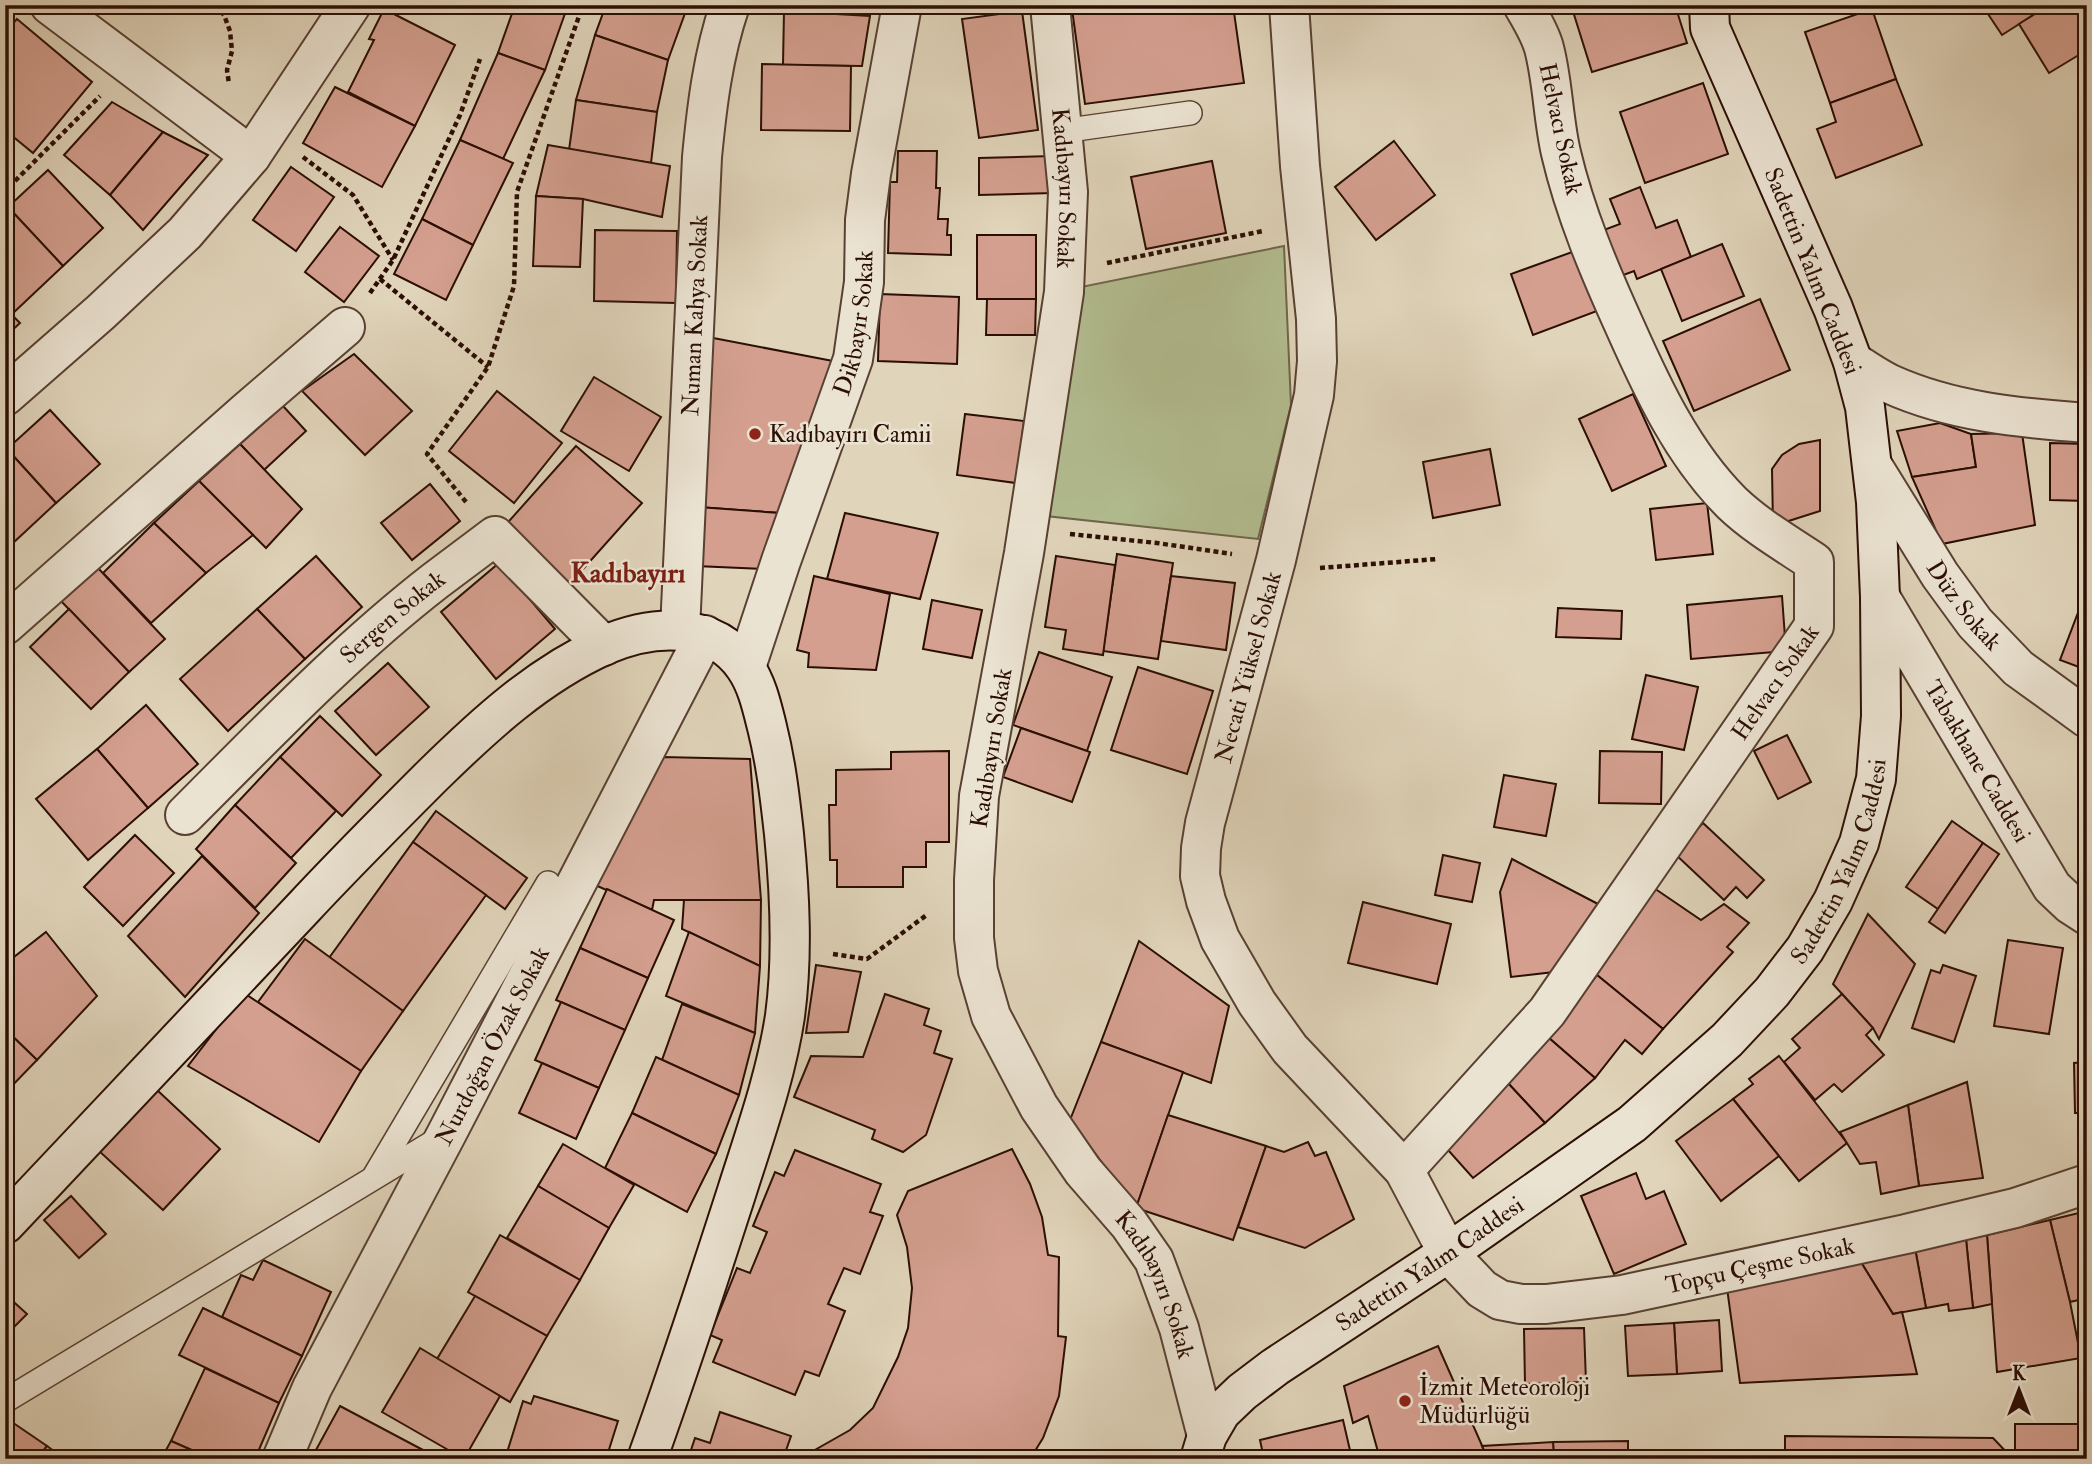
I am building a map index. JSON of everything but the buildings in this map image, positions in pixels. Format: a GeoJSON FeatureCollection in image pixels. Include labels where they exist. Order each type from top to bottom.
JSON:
{"type":"FeatureCollection","features":[{"type":"Feature","properties":{"kind":"street"},"geometry":{"type":"LineString","coordinates":[[50,5],[131,66],[260,143]]}},
{"type":"Feature","properties":{"kind":"street"},"geometry":{"type":"LineString","coordinates":[[5,396],[101,312],[185,233],[260,143],[351,5]]}},
{"type":"Feature","properties":{"kind":"street","name":"Numan Kahya Sokak"},"geometry":{"type":"LineString","coordinates":[[693,632],[702,157],[707,98],[730,5]]}},
{"type":"Feature","properties":{"kind":"street","name":"Dikbayır Sokak"},"geometry":{"type":"LineString","coordinates":[[746,667],[853,359],[864,282],[865,220],[871,174],[902,5]]}},
{"type":"Feature","properties":{"kind":"street","name":"Kadıbayırı Sokak"},"geometry":{"type":"LineString","coordinates":[[1050,5],[1068,192],[1066,272],[1027,530],[979,796],[974,938],[978,971],[991,1016],[1039,1107],[1083,1171],[1129,1224],[1154,1259],[1179,1328],[1203,1448]]}},
{"type":"Feature","properties":{"kind":"street","name":"Necati Yüksel Sokak"},"geometry":{"type":"LineString","coordinates":[[1289,5],[1300,166],[1315,319],[1317,361],[1314,395],[1276,560],[1205,823],[1200,848],[1200,876],[1220,939],[1256,1003],[1290,1049],[1404,1170],[1448,1253]]}},
{"type":"Feature","properties":{"kind":"street","name":"Helvacı Sokak"},"geometry":{"type":"LineString","coordinates":[[1404,1170],[1547,1012],[1814,626],[1814,562],[1761,527],[1733,503],[1701,467],[1669,419],[1634,347],[1582,221],[1561,154],[1544,47],[1523,5]]}},
{"type":"Feature","properties":{"kind":"street","name":"Sadettin Yalım Caddesi"},"geometry":{"type":"LineString","coordinates":[[1203,1448],[1221,1412],[1242,1392],[1275,1367],[1448,1253],[1632,1124],[1727,1040],[1772,992],[1805,949],[1833,901],[1859,843],[1876,779],[1881,716],[1876,502],[1865,407],[1853,362],[1833,308],[1708,13]]}},
{"type":"Feature","properties":{"kind":"street"},"geometry":{"type":"LineString","coordinates":[[5,625],[345,327]]}},
{"type":"Feature","properties":{"kind":"street"},"geometry":{"type":"LineString","coordinates":[[1853,362],[1889,383],[1940,402],[1986,412],[2087,423]]}},
{"type":"Feature","properties":{"kind":"street","name":"Düz Sokak"},"geometry":{"type":"LineString","coordinates":[[1872,465],[1940,575],[1975,623],[2018,668],[2087,718]]}},
{"type":"Feature","properties":{"kind":"street"},"geometry":{"type":"LineString","coordinates":[[495,536],[604,646]]}},
{"type":"Feature","properties":{"kind":"street","name":"Sergen Sokak"},"geometry":{"type":"LineString","coordinates":[[185,815],[366,639],[433,582],[495,536]]}},
{"type":"Feature","properties":{"kind":"street","name":"Tabakhane Caddesi"},"geometry":{"type":"LineString","coordinates":[[1880,597],[2052,887],[2087,915]]}},
{"type":"Feature","properties":{"kind":"street"},"geometry":{"type":"LineString","coordinates":[[5,1224],[372,835],[499,714],[538,683],[604,646],[635,635],[693,632],[726,647],[746,667],[760,700],[777,767],[789,881],[790,949],[785,1016],[767,1097],[648,1459]]}},
{"type":"Feature","properties":{"kind":"street","name":"Nurdoğan Özak Sokak"},"geometry":{"type":"LineString","coordinates":[[282,1459],[312,1388],[447,1133],[693,632]]}},
{"type":"Feature","properties":{"kind":"street","name":"Topçu Çeşme Sokak"},"geometry":{"type":"LineString","coordinates":[[1448,1253],[1482,1289],[1500,1300],[1521,1304],[1546,1304],[1622,1295],[1906,1234],[2015,1208],[2087,1184]]}},
{"type":"Feature","properties":{"kind":"lane"},"geometry":{"type":"LineString","coordinates":[[1062,131],[1190,113]]}},
{"type":"Feature","properties":{"kind":"lane"},"geometry":{"type":"LineString","coordinates":[[373,1179],[548,883]]}},
{"type":"Feature","properties":{"kind":"lane"},"geometry":{"type":"LineString","coordinates":[[5,1401],[447,1133]]}},
{"type":"Feature","properties":{"kind":"path"},"geometry":{"type":"LineString","coordinates":[[215,5],[224,15],[230,31],[232,51],[227,70],[229,88],[260,143],[353,195],[393,260]]}},
{"type":"Feature","properties":{"kind":"path"},"geometry":{"type":"LineString","coordinates":[[495,536],[427,454],[488,368],[514,286],[517,192],[583,5]]}},
{"type":"Feature","properties":{"kind":"path"},"geometry":{"type":"LineString","coordinates":[[345,327],[393,260],[460,115],[480,59]]}},
{"type":"Feature","properties":{"kind":"path"},"geometry":{"type":"LineString","coordinates":[[9,187],[131,66]]}},
{"type":"Feature","properties":{"kind":"path"},"geometry":{"type":"LineString","coordinates":[[1066,272],[1265,230]]}},
{"type":"Feature","properties":{"kind":"path"},"geometry":{"type":"LineString","coordinates":[[380,279],[488,368]]}},
{"type":"Feature","properties":{"kind":"path"},"geometry":{"type":"LineString","coordinates":[[1027,530],[1157,543],[1324,569],[1437,559]]}},
{"type":"Feature","properties":{"kind":"path"},"geometry":{"type":"LineString","coordinates":[[790,949],[867,959],[974,880]]}},
{"type":"Feature","properties":{"kind":"green space"},"geometry":{"type":"Polygon","coordinates":[[[1284,246],[1291,405],[1258,539],[1046,516],[1081,287],[1284,246]]]}},
{"type":"Feature","properties":{"kind":"place","name":"Kadıbayırı Camii"},"geometry":{"type":"Point","coordinates":[755,434]}},
{"type":"Feature","properties":{"kind":"place","name":"İzmit Meteoroloji Müdürlüğü"},"geometry":{"type":"Point","coordinates":[1405,1401]}},
{"type":"Feature","properties":{"kind":"district","name":"Kadıbayırı"},"geometry":{"type":"Point","coordinates":[628,572]}}]}
